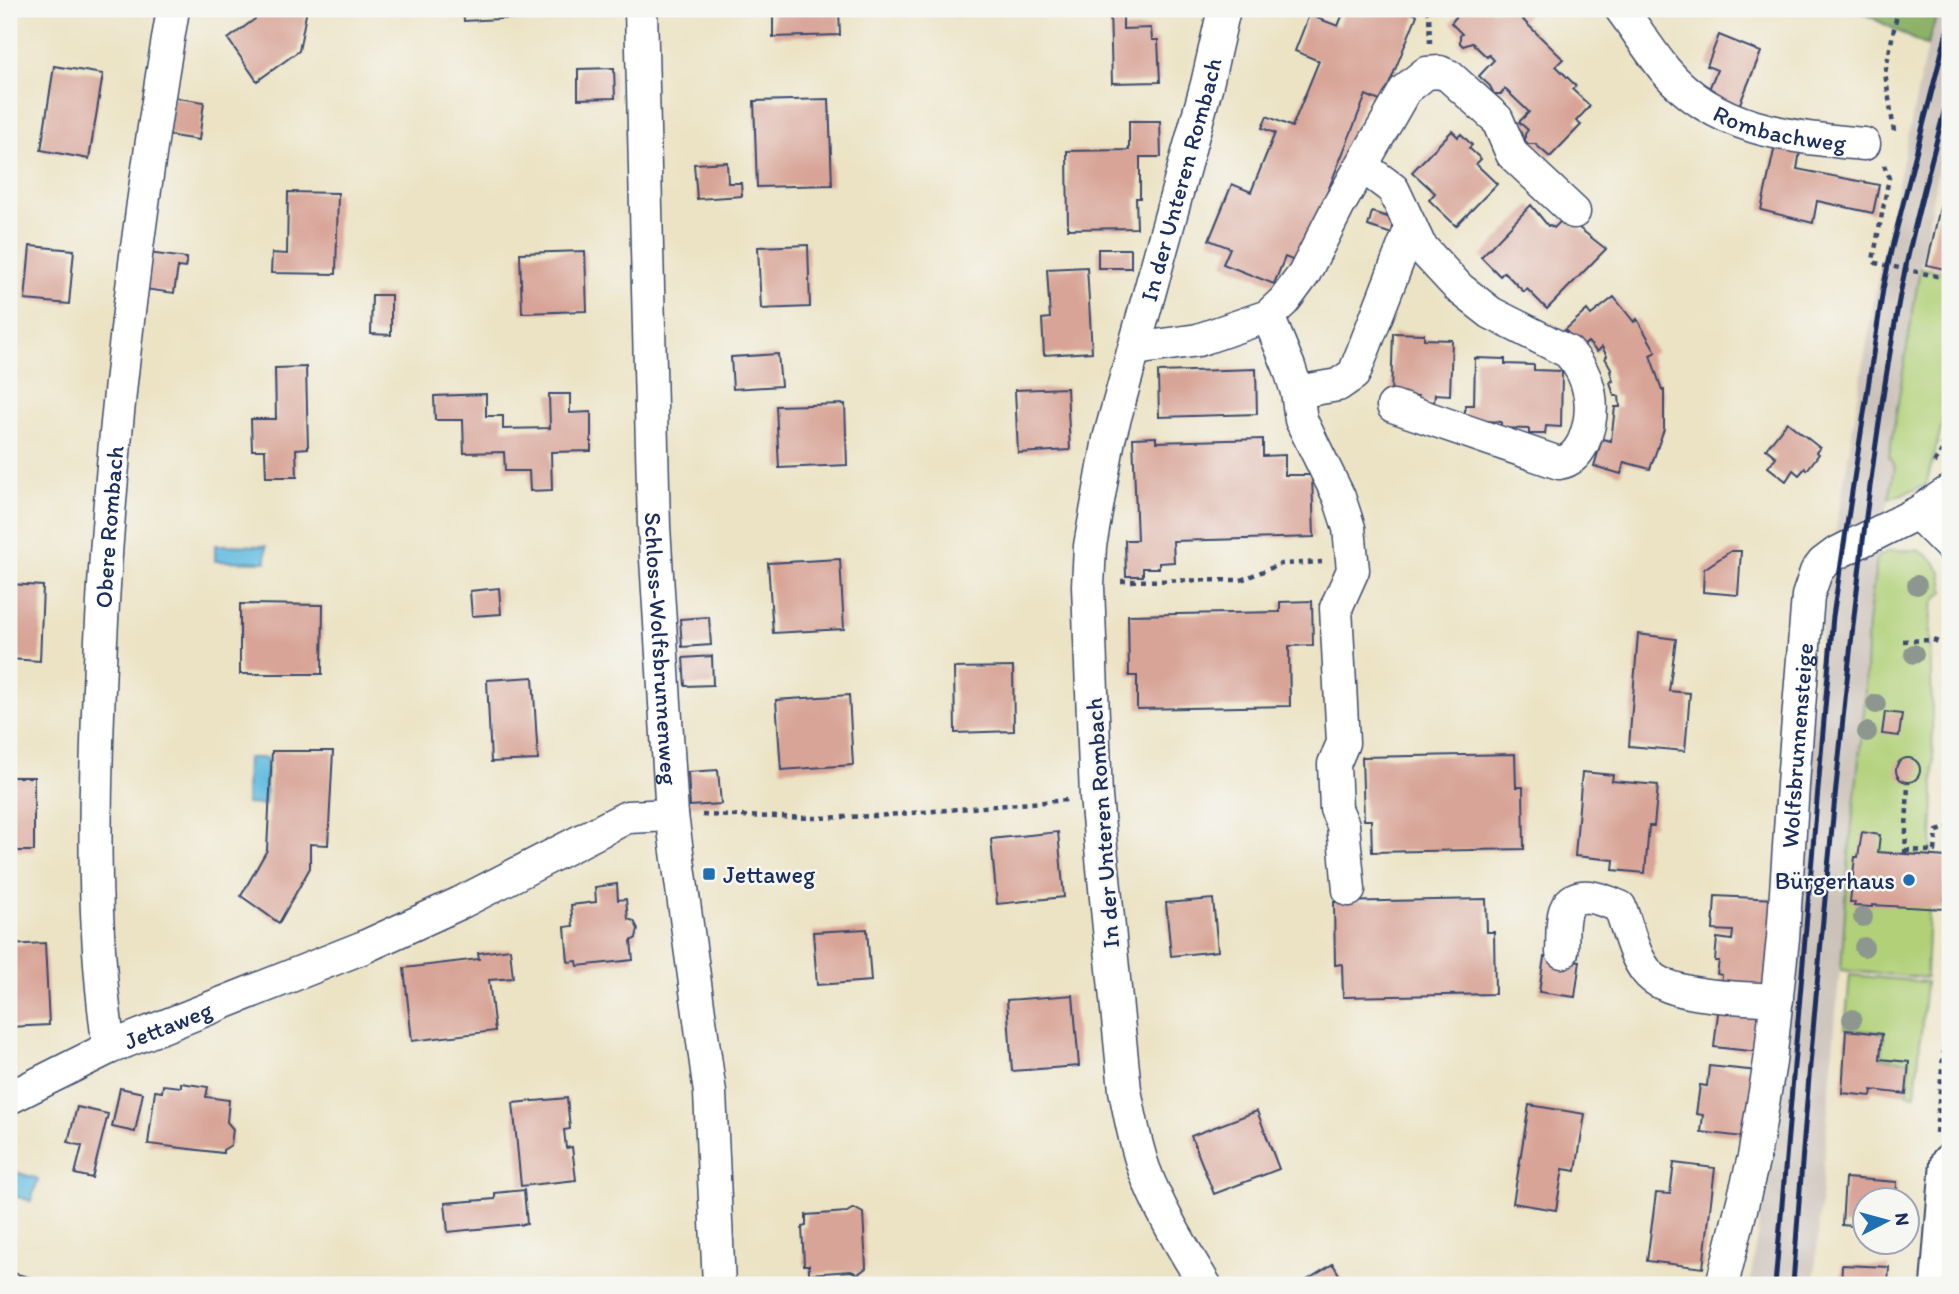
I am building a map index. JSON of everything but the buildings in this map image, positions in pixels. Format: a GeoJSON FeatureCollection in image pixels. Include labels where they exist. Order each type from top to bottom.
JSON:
{"type":"FeatureCollection","features":[{"type":"Feature","properties":{"kind":"main road"},"geometry":{"type":"LineString","coordinates":[[1940,1285],[1950,1163]]}},
{"type":"Feature","properties":{"kind":"street","name":"Obere Rombach"},"geometry":{"type":"LineString","coordinates":[[108,1048],[100,986],[96,847],[103,567],[116,428],[149,162],[173,9]]}},
{"type":"Feature","properties":{"kind":"street","name":"Schloss-Wolfsbrunnenweg"},"geometry":{"type":"LineString","coordinates":[[641,9],[654,527],[672,815],[710,1093],[719,1285]]}},
{"type":"Feature","properties":{"kind":"street","name":"In der Unteren Rombach"},"geometry":{"type":"LineString","coordinates":[[1205,1285],[1168,1222],[1145,1172],[1132,1130],[1125,1090],[1096,797],[1088,586],[1090,546],[1109,439],[1207,84],[1224,9]]}},
{"type":"Feature","properties":{"kind":"street","name":"Rombachweg"},"geometry":{"type":"LineString","coordinates":[[1621,9],[1665,69],[1678,83],[1713,109],[1769,132],[1877,151]]}},
{"type":"Feature","properties":{"kind":"street"},"geometry":{"type":"LineString","coordinates":[[1135,349],[1198,340],[1268,316],[1296,287],[1405,90],[1419,76],[1432,72],[1449,76],[1497,119],[1512,154],[1574,212]]}},
{"type":"Feature","properties":{"kind":"street"},"geometry":{"type":"LineString","coordinates":[[1363,166],[1393,189],[1428,256],[1459,288],[1505,320],[1568,352],[1578,362],[1586,377],[1591,396],[1588,429],[1575,456],[1567,462],[1559,463],[1392,406]]}},
{"type":"Feature","properties":{"kind":"street"},"geometry":{"type":"LineString","coordinates":[[1297,392],[1338,385],[1354,374],[1411,227]]}},
{"type":"Feature","properties":{"kind":"street"},"geometry":{"type":"LineString","coordinates":[[1268,316],[1297,392],[1301,420],[1345,512],[1353,570],[1336,608],[1343,743],[1334,764],[1336,809],[1343,825],[1349,890]]}},
{"type":"Feature","properties":{"kind":"street","name":"Wolfsbrunnensteige"},"geometry":{"type":"LineString","coordinates":[[1722,1285],[1734,1244],[1764,1107],[1783,938],[1801,672],[1811,583],[1823,563],[1835,554],[1917,513],[1950,491]]}},
{"type":"Feature","properties":{"kind":"street"},"geometry":{"type":"LineString","coordinates":[[1917,513],[1950,546]]}},
{"type":"Feature","properties":{"kind":"street","name":"Jettaweg"},"geometry":{"type":"LineString","coordinates":[[9,1098],[108,1048],[364,947],[460,903],[627,817],[672,815]]}},
{"type":"Feature","properties":{"kind":"street"},"geometry":{"type":"LineString","coordinates":[[1562,952],[1565,911],[1572,901],[1583,896],[1600,898],[1620,907],[1640,962],[1657,982],[1685,991],[1777,1000]]}},
{"type":"Feature","properties":{"kind":"street"},"geometry":{"type":"LineString","coordinates":[[1734,1244],[1742,1285]]}},
{"type":"Feature","properties":{"kind":"path"},"geometry":{"type":"LineString","coordinates":[[1894,134],[1885,73],[1898,9]]}},
{"type":"Feature","properties":{"kind":"path"},"geometry":{"type":"LineString","coordinates":[[1877,151],[1888,170],[1889,178],[1873,260],[1876,263],[1950,279]]}},
{"type":"Feature","properties":{"kind":"path","name":"Rombachweg"},"geometry":{"type":"LineString","coordinates":[[1877,151],[1888,170]]}},
{"type":"Feature","properties":{"kind":"path"},"geometry":{"type":"LineString","coordinates":[[1090,546],[1116,545],[1119,581],[1241,580],[1280,564],[1323,562],[1324,571],[1353,570]]}},
{"type":"Feature","properties":{"kind":"path"},"geometry":{"type":"LineString","coordinates":[[1903,640],[1933,640],[1950,646]]}},
{"type":"Feature","properties":{"kind":"path"},"geometry":{"type":"LineString","coordinates":[[1908,783],[1905,852],[1935,851],[1937,831],[1950,827]]}},
{"type":"Feature","properties":{"kind":"path"},"geometry":{"type":"LineString","coordinates":[[672,815],[863,817],[1096,797]]}},
{"type":"Feature","properties":{"kind":"shaded area"},"geometry":{"type":"Polygon","coordinates":[[[1939,9],[1950,9],[1950,117],[1938,166],[1889,457],[1895,468],[1877,558],[1868,623],[1864,711],[1849,854],[1814,1285],[1750,1285],[1779,1080],[1816,671],[1834,542],[1876,288],[1927,46],[1939,9]]]}},
{"type":"Feature","properties":{"kind":"green space"},"geometry":{"type":"Polygon","coordinates":[[[1855,9],[1939,9],[1927,46],[1855,9]]]}},
{"type":"Feature","properties":{"kind":"green space"},"geometry":{"type":"Polygon","coordinates":[[[1920,268],[1950,273],[1950,396],[1926,485],[1889,499],[1895,468],[1889,457],[1920,268]]]}},
{"type":"Feature","properties":{"kind":"green space"},"geometry":{"type":"Polygon","coordinates":[[[1917,550],[1937,566],[1944,592],[1934,604],[1930,630],[1934,797],[1926,978],[1841,970],[1849,854],[1864,711],[1868,623],[1877,558],[1889,551],[1917,550]]]}},
{"type":"Feature","properties":{"kind":"green space"},"geometry":{"type":"Polygon","coordinates":[[[1850,975],[1926,982],[1915,1095],[1907,1094],[1910,1061],[1881,1058],[1884,1033],[1845,1029],[1850,975]]]}},
{"type":"Feature","properties":{"kind":"water"},"geometry":{"type":"Polygon","coordinates":[[[215,545],[266,546],[266,562],[215,561],[215,545]]]}},
{"type":"Feature","properties":{"kind":"water"},"geometry":{"type":"Polygon","coordinates":[[[247,758],[267,758],[265,805],[246,804],[247,758]]]}},
{"type":"Feature","properties":{"kind":"water"},"geometry":{"type":"Polygon","coordinates":[[[9,1170],[38,1179],[31,1201],[9,1194],[9,1170]]]}},
{"type":"Feature","properties":{"kind":"railway"},"geometry":{"type":"LineString","coordinates":[[1775,1285],[1833,616],[1883,289],[1950,20]]}},
{"type":"Feature","properties":{"kind":"railway"},"geometry":{"type":"LineString","coordinates":[[1793,1285],[1828,867],[1870,487],[1905,269],[1950,88]]}},
{"type":"Feature","properties":{"kind":"place","name":"Jettaweg"},"geometry":{"type":"Point","coordinates":[709,874]}},
{"type":"Feature","properties":{"kind":"place","name":"Bürgerhaus"},"geometry":{"type":"Point","coordinates":[1909,880]}}]}
